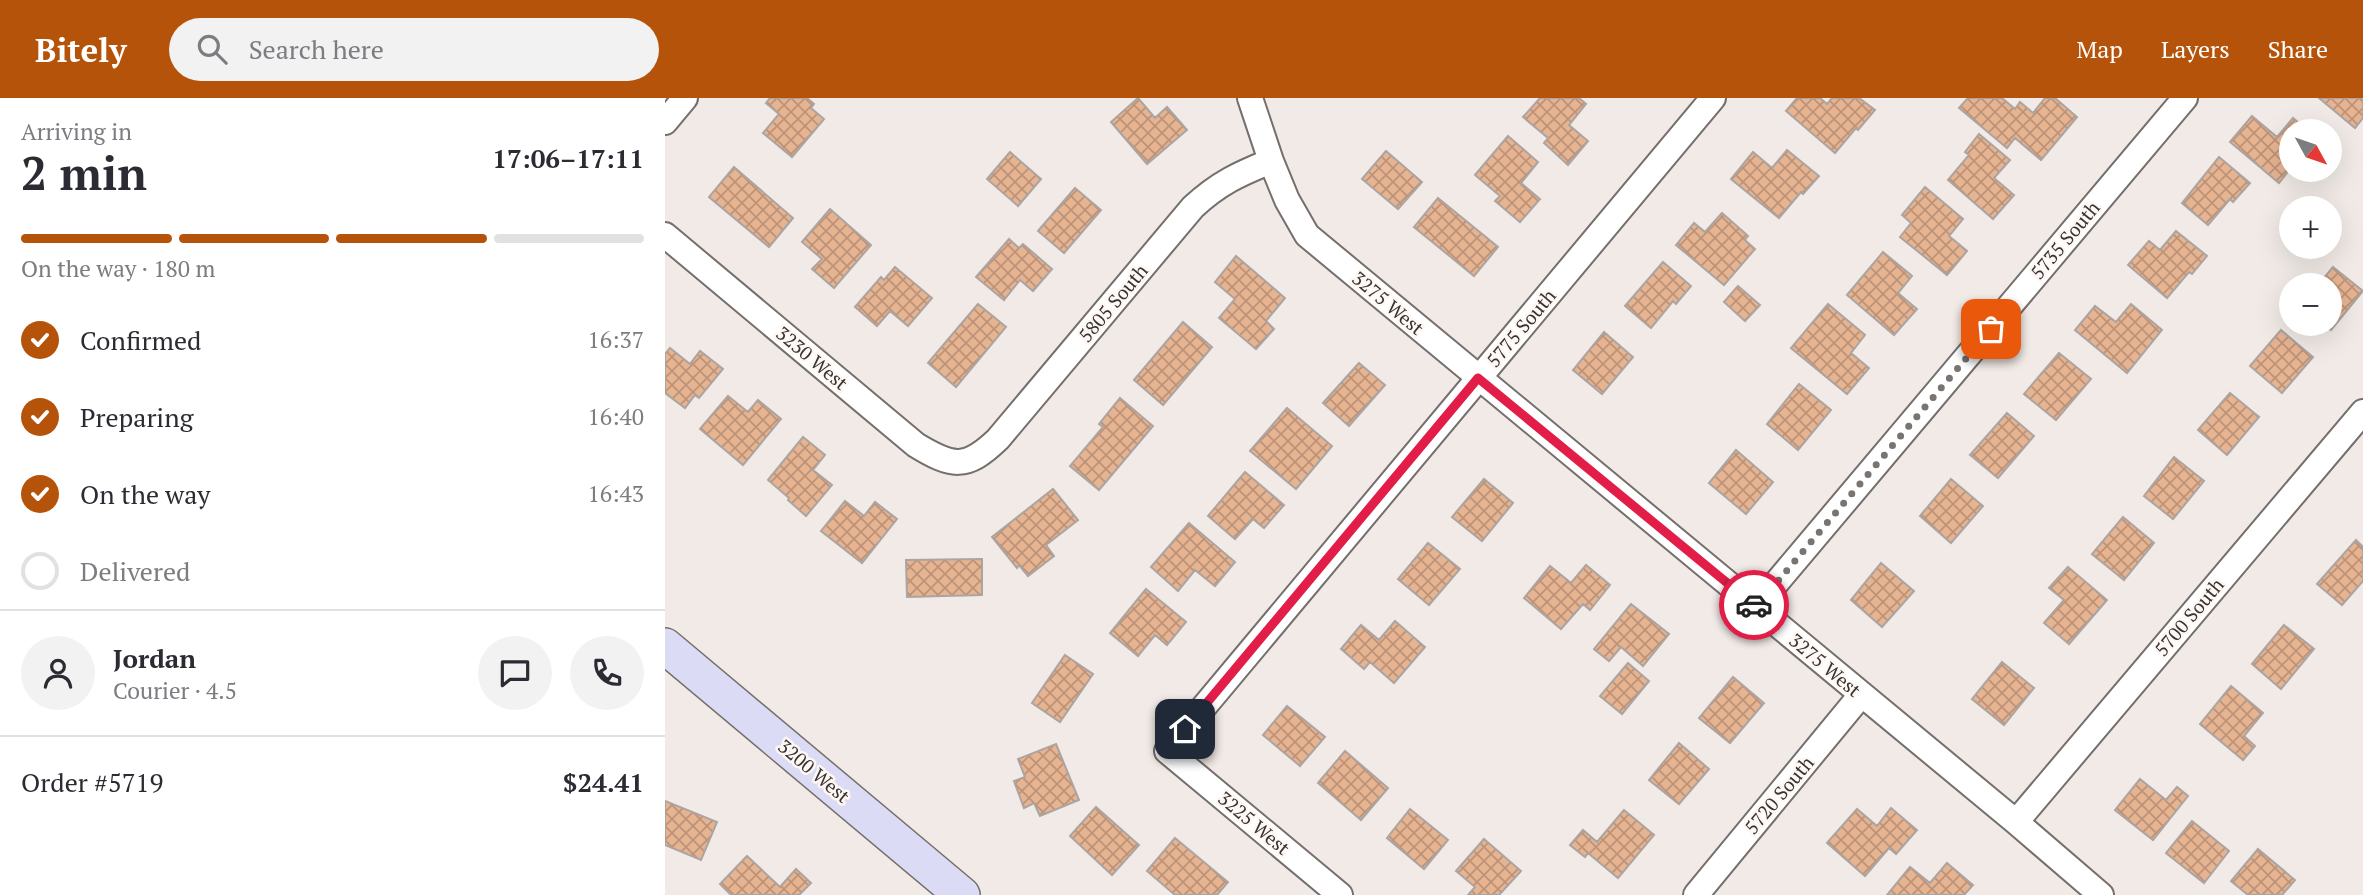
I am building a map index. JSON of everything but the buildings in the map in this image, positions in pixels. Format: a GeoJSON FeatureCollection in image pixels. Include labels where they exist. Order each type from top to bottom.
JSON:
{"type":"FeatureCollection","features":[{"type":"Feature","properties":{"kind":"street"},"geometry":{"type":"LineString","coordinates":[[665,122],[685,98]]}},
{"type":"Feature","properties":{"kind":"street","name":"3275 West"},"geometry":{"type":"LineString","coordinates":[[1250,98],[1287,200],[1307,235],[2101,895]]}},
{"type":"Feature","properties":{"kind":"street","name":"5775 South"},"geometry":{"type":"LineString","coordinates":[[1167,751],[1713,98]]}},
{"type":"Feature","properties":{"kind":"street","name":"5735 South"},"geometry":{"type":"LineString","coordinates":[[1756,607],[2185,98]]}},
{"type":"Feature","properties":{"kind":"street","name":"5805 South"},"geometry":{"type":"LineString","coordinates":[[968,462],[984,453],[998,439],[1193,207],[1212,189],[1232,177],[1271,161]]}},
{"type":"Feature","properties":{"kind":"street","name":"3230 West"},"geometry":{"type":"LineString","coordinates":[[665,235],[916,445],[940,459],[968,462]]}},
{"type":"Feature","properties":{"kind":"street","name":"5700 South"},"geometry":{"type":"LineString","coordinates":[[2015,822],[2363,412]]}},
{"type":"Feature","properties":{"kind":"street","name":"3200 West"},"geometry":{"type":"LineString","coordinates":[[665,646],[962,895]]}},
{"type":"Feature","properties":{"kind":"street","name":"5720 South"},"geometry":{"type":"LineString","coordinates":[[1696,895],[1861,695]]}},
{"type":"Feature","properties":{"kind":"street","name":"3225 West"},"geometry":{"type":"LineString","coordinates":[[1167,751],[1340,895]]}},
{"type":"Feature","properties":{"kind":"way so far"},"geometry":{"type":"LineString","coordinates":[[1754,605],[1756,607],[1991,329]]}},
{"type":"Feature","properties":{"kind":"route"},"geometry":{"type":"LineString","coordinates":[[1185,729],[1478,378],[1754,605]]}}]}
